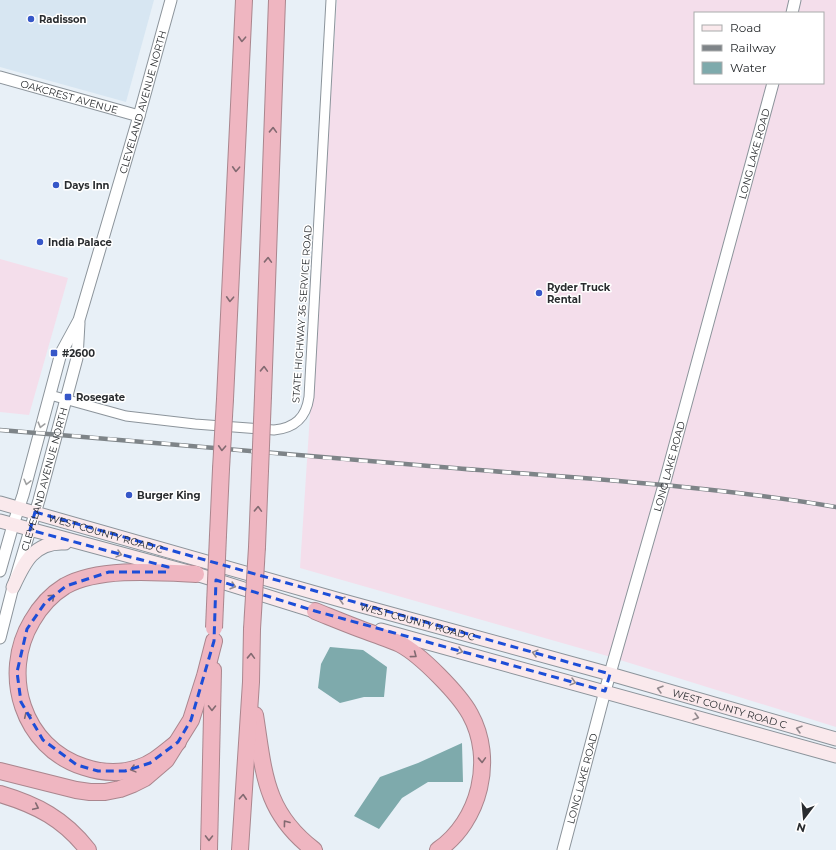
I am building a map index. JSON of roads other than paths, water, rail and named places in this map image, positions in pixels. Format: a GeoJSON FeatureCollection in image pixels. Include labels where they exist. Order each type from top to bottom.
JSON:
{"type":"FeatureCollection","features":[{"type":"Feature","properties":{"kind":"highway"},"geometry":{"type":"LineString","coordinates":[[209,850],[218,535],[244,0]]}},
{"type":"Feature","properties":{"kind":"highway"},"geometry":{"type":"LineString","coordinates":[[240,850],[257,547],[278,0]]}},
{"type":"Feature","properties":{"kind":"highway"},"geometry":{"type":"LineString","coordinates":[[178,742],[150,763],[125,771],[98,771],[77,765],[53,750],[34,729],[27,716],[18,687],[18,656],[21,643],[35,615],[50,598],[66,586],[109,572],[196,574]]}},
{"type":"Feature","properties":{"kind":"highway"},"geometry":{"type":"LineString","coordinates":[[315,611],[400,644],[436,674],[452,690],[470,714],[476,727],[482,759],[482,775],[478,793],[473,808],[465,822],[455,835],[438,850]]}},
{"type":"Feature","properties":{"kind":"highway"},"geometry":{"type":"LineString","coordinates":[[0,770],[76,790],[90,792],[105,792],[126,786],[145,778],[166,760],[191,720],[205,676],[214,635]]}},
{"type":"Feature","properties":{"kind":"highway"},"geometry":{"type":"LineString","coordinates":[[250,682],[267,786],[281,816],[290,829],[314,850]]}},
{"type":"Feature","properties":{"kind":"highway"},"geometry":{"type":"LineString","coordinates":[[0,794],[39,808],[49,814],[67,826],[88,850]]}},
{"type":"Feature","properties":{"kind":"main road","name":"WEST COUNTY ROAD C"},"geometry":{"type":"LineString","coordinates":[[0,503],[836,739]]}},
{"type":"Feature","properties":{"kind":"main road","name":"WEST COUNTY ROAD C"},"geometry":{"type":"LineString","coordinates":[[6,523],[196,574],[315,611],[836,756]]}},
{"type":"Feature","properties":{"kind":"main road"},"geometry":{"type":"LineString","coordinates":[[13,587],[23,565],[38,549],[56,542],[82,544]]}},
{"type":"Feature","properties":{"kind":"street","name":"CLEVELAND AVENUE NORTH"},"geometry":{"type":"LineString","coordinates":[[0,571],[6,523],[18,508],[23,495],[61,353],[79,320],[139,116],[171,0]]}},
{"type":"Feature","properties":{"kind":"street","name":"STATE HIGHWAY 36 SERVICE ROAD"},"geometry":{"type":"LineString","coordinates":[[50,395],[126,416],[195,424],[274,430],[292,426],[299,421],[304,414],[308,406],[309,397],[330,0]]}},
{"type":"Feature","properties":{"kind":"street"},"geometry":{"type":"LineString","coordinates":[[792,12],[796,0]]}},
{"type":"Feature","properties":{"kind":"street","name":"OAKCREST AVENUE"},"geometry":{"type":"LineString","coordinates":[[0,77],[139,116]]}},
{"type":"Feature","properties":{"kind":"street","name":"LONG LAKE ROAD"},"geometry":{"type":"LineString","coordinates":[[563,850],[605,691],[666,478],[773,84]]}},
{"type":"Feature","properties":{"kind":"street","name":"CLEVELAND AVENUE NORTH"},"geometry":{"type":"LineString","coordinates":[[0,638],[77,358],[79,320]]}},
{"type":"Feature","properties":{"kind":"water"},"geometry":{"type":"Polygon","coordinates":[[[330,647],[363,650],[387,667],[384,697],[364,697],[340,703],[318,688],[321,664],[330,647]]]}},
{"type":"Feature","properties":{"kind":"water"},"geometry":{"type":"Polygon","coordinates":[[[462,743],[463,782],[428,782],[402,798],[379,829],[354,816],[380,777],[418,763],[462,743]]]}},
{"type":"Feature","properties":{"kind":"railway"},"geometry":{"type":"LineString","coordinates":[[0,430],[639,483],[738,493],[836,507]]}},
{"type":"Feature","properties":{"kind":"place","name":"Radisson"},"geometry":{"type":"Point","coordinates":[31,19]}},
{"type":"Feature","properties":{"kind":"place","name":"Days Inn"},"geometry":{"type":"Point","coordinates":[56,185]}},
{"type":"Feature","properties":{"kind":"place","name":"India Palace"},"geometry":{"type":"Point","coordinates":[40,242]}},
{"type":"Feature","properties":{"kind":"place","name":"Ryder Truck Rental"},"geometry":{"type":"Point","coordinates":[539,293]}},
{"type":"Feature","properties":{"kind":"place","name":"#2600"},"geometry":{"type":"Point","coordinates":[54,353]}},
{"type":"Feature","properties":{"kind":"place","name":"Rosegate"},"geometry":{"type":"Point","coordinates":[68,397]}},
{"type":"Feature","properties":{"kind":"place","name":"Burger King"},"geometry":{"type":"Point","coordinates":[129,495]}}]}
